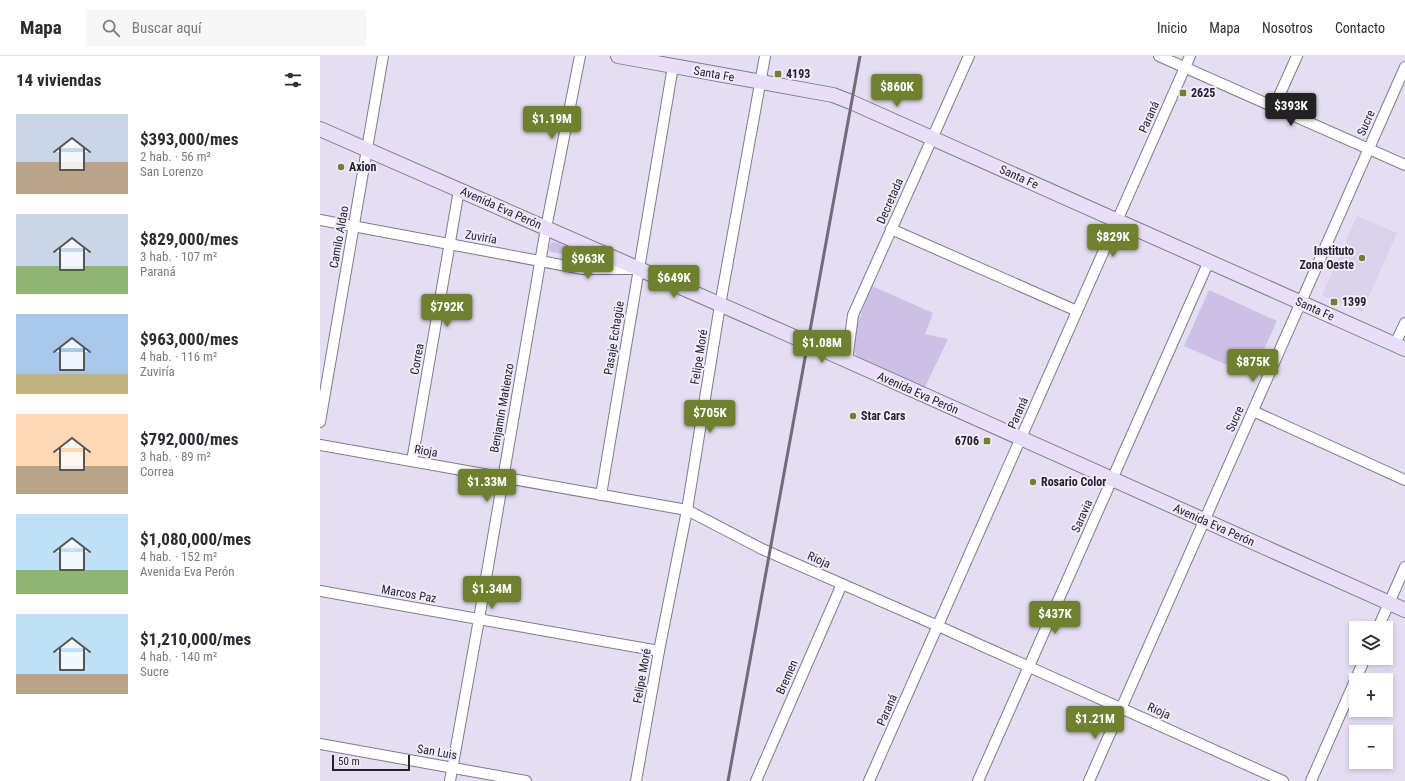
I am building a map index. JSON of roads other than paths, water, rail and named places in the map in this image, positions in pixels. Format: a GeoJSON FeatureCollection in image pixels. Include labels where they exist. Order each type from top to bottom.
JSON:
{"type":"FeatureCollection","features":[{"type":"Feature","properties":{"kind":"main road","name":"Santa Fe"},"geometry":{"type":"LineString","coordinates":[[618,56],[833,95],[1400,346]]}},
{"type":"Feature","properties":{"kind":"main road","name":"Avenida Eva Perón"},"geometry":{"type":"LineString","coordinates":[[320,129],[847,361],[1405,610]]}},
{"type":"Feature","properties":{"kind":"street","name":"Camilo Aldao"},"geometry":{"type":"LineString","coordinates":[[320,422],[383,56]]}},
{"type":"Feature","properties":{"kind":"street","name":"Benjamín Matienzo"},"geometry":{"type":"LineString","coordinates":[[450,781],[540,261],[580,56]]}},
{"type":"Feature","properties":{"kind":"street","name":"Felipe Moré"},"geometry":{"type":"LineString","coordinates":[[636,781],[659,651],[687,510],[720,305],[765,56]]}},
{"type":"Feature","properties":{"kind":"street","name":"Decretada"},"geometry":{"type":"LineString","coordinates":[[847,361],[853,315],[969,56]]}},
{"type":"Feature","properties":{"kind":"street"},"geometry":{"type":"LineString","coordinates":[[1159,56],[1405,165]]}},
{"type":"Feature","properties":{"kind":"street","name":"Paraná"},"geometry":{"type":"LineString","coordinates":[[869,781],[1190,56]]}},
{"type":"Feature","properties":{"kind":"street"},"geometry":{"type":"LineString","coordinates":[[1274,107],[1296,56]]}},
{"type":"Feature","properties":{"kind":"street","name":"Pasaje Echagüe"},"geometry":{"type":"LineString","coordinates":[[601,495],[673,66]]}},
{"type":"Feature","properties":{"kind":"street","name":"Sucre"},"geometry":{"type":"LineString","coordinates":[[1088,781],[1405,67]]}},
{"type":"Feature","properties":{"kind":"street","name":"Correa"},"geometry":{"type":"LineString","coordinates":[[412,461],[460,190]]}},
{"type":"Feature","properties":{"kind":"street","name":"Zuviría"},"geometry":{"type":"LineString","coordinates":[[320,220],[583,269],[639,269]]}},
{"type":"Feature","properties":{"kind":"street"},"geometry":{"type":"LineString","coordinates":[[891,229],[1077,311]]}},
{"type":"Feature","properties":{"kind":"street","name":"Saravia"},"geometry":{"type":"LineString","coordinates":[[978,781],[1209,261]]}},
{"type":"Feature","properties":{"kind":"street"},"geometry":{"type":"LineString","coordinates":[[1400,346],[1405,323]]}},
{"type":"Feature","properties":{"kind":"street"},"geometry":{"type":"LineString","coordinates":[[1253,411],[1405,480]]}},
{"type":"Feature","properties":{"kind":"street","name":"Rioja"},"geometry":{"type":"LineString","coordinates":[[320,445],[687,510],[762,549],[938,626],[1283,781]]}},
{"type":"Feature","properties":{"kind":"street"},"geometry":{"type":"LineString","coordinates":[[1381,621],[1405,567]]}},
{"type":"Feature","properties":{"kind":"street","name":"Bremen"},"geometry":{"type":"LineString","coordinates":[[756,781],[842,584]]}},
{"type":"Feature","properties":{"kind":"street","name":"Marcos Paz"},"geometry":{"type":"LineString","coordinates":[[320,592],[659,651]]}},
{"type":"Feature","properties":{"kind":"street"},"geometry":{"type":"LineString","coordinates":[[1311,781],[1362,665]]}},
{"type":"Feature","properties":{"kind":"street","name":"San Luis"},"geometry":{"type":"LineString","coordinates":[[320,744],[526,781]]}},
{"type":"Feature","properties":{"kind":"railway"},"geometry":{"type":"LineString","coordinates":[[728,781],[860,56]]}},
{"type":"Feature","properties":{"kind":"place","name":"4193"},"geometry":{"type":"Point","coordinates":[778,74]}},
{"type":"Feature","properties":{"kind":"place","name":"2625"},"geometry":{"type":"Point","coordinates":[1183,93]}},
{"type":"Feature","properties":{"kind":"place","name":"Axion"},"geometry":{"type":"Point","coordinates":[341,167]}},
{"type":"Feature","properties":{"kind":"place","name":"Instituto Zona Oeste"},"geometry":{"type":"Point","coordinates":[1362,258]}},
{"type":"Feature","properties":{"kind":"place","name":"1399"},"geometry":{"type":"Point","coordinates":[1334,302]}},
{"type":"Feature","properties":{"kind":"place","name":"Star Cars"},"geometry":{"type":"Point","coordinates":[853,416]}},
{"type":"Feature","properties":{"kind":"place","name":"6706"},"geometry":{"type":"Point","coordinates":[987,441]}},
{"type":"Feature","properties":{"kind":"place","name":"Rosario Color"},"geometry":{"type":"Point","coordinates":[1033,482]}}]}
